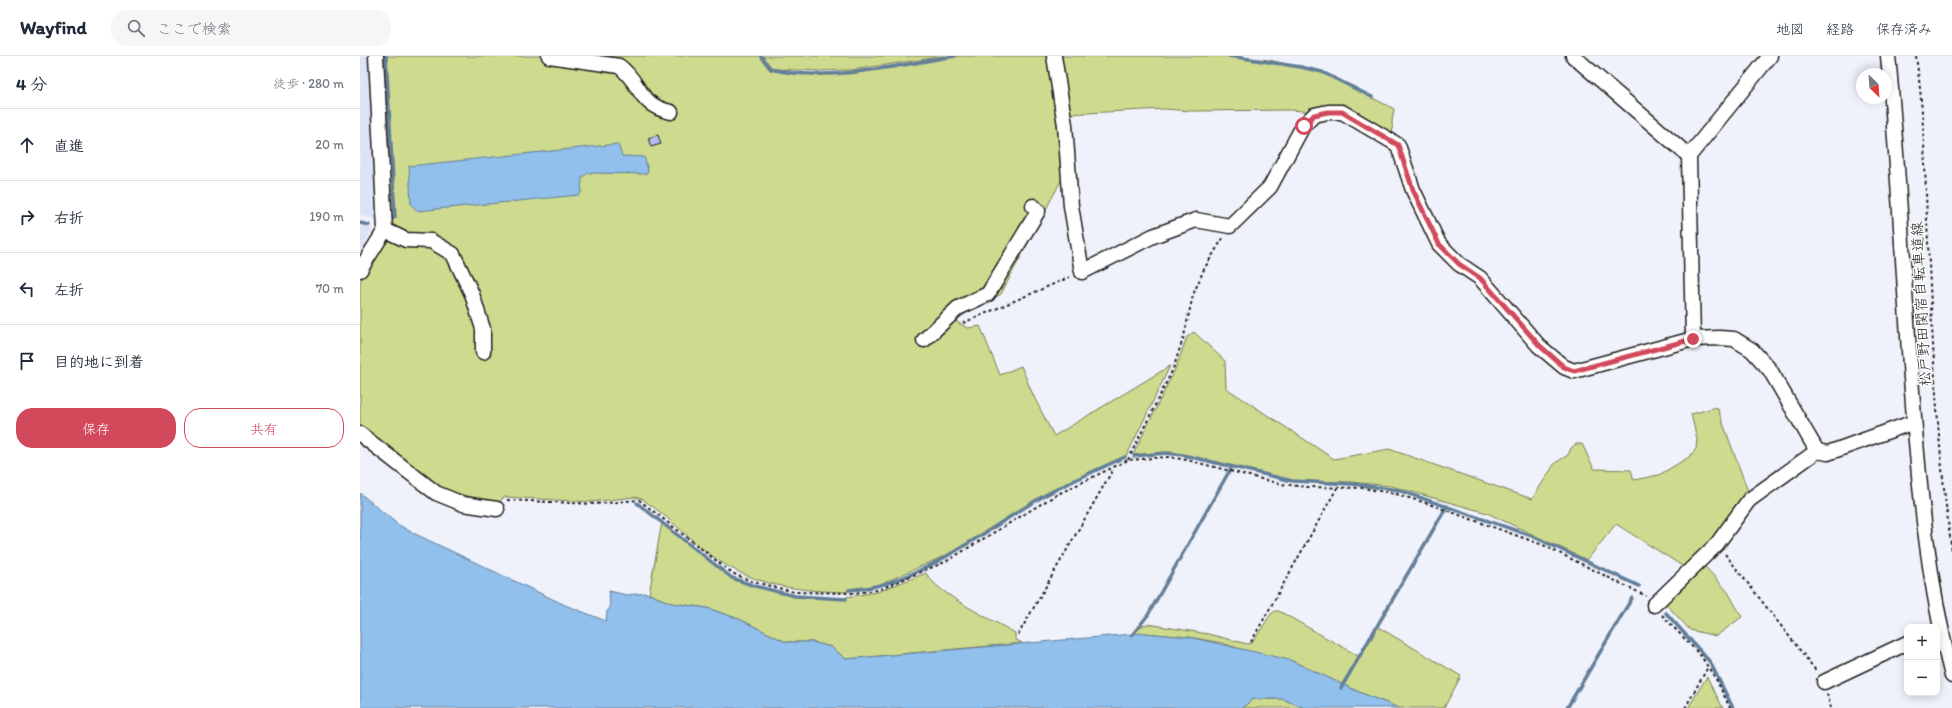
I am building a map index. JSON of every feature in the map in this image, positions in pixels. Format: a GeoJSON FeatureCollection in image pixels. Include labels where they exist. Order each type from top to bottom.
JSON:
{"type":"FeatureCollection","features":[{"type":"Feature","properties":{"kind":"street"},"geometry":{"type":"LineString","coordinates":[[360,270],[385,230],[376,56]]}},
{"type":"Feature","properties":{"kind":"street"},"geometry":{"type":"LineString","coordinates":[[549,56],[619,66],[626,71],[646,101],[658,109],[671,112]]}},
{"type":"Feature","properties":{"kind":"street"},"geometry":{"type":"LineString","coordinates":[[1054,56],[1065,125],[1071,206],[1082,272],[1153,236],[1196,220],[1230,226],[1270,187],[1304,126],[1314,115],[1328,112],[1342,112],[1398,145],[1413,190],[1439,244],[1459,264],[1480,278],[1540,346],[1564,367],[1574,371],[1693,339],[1734,339],[1752,350],[1770,370],[1817,451]]}},
{"type":"Feature","properties":{"kind":"street"},"geometry":{"type":"LineString","coordinates":[[1573,56],[1689,156]]}},
{"type":"Feature","properties":{"kind":"street"},"geometry":{"type":"LineString","coordinates":[[1693,339],[1689,156],[1770,56]]}},
{"type":"Feature","properties":{"kind":"street"},"geometry":{"type":"LineString","coordinates":[[1888,56],[1914,422],[1929,564],[1938,624]]}},
{"type":"Feature","properties":{"kind":"street"},"geometry":{"type":"LineString","coordinates":[[924,340],[958,308],[988,294],[1038,211],[1033,206]]}},
{"type":"Feature","properties":{"kind":"street"},"geometry":{"type":"LineString","coordinates":[[385,230],[406,240],[431,241],[453,254],[472,294],[483,329],[483,352]]}},
{"type":"Feature","properties":{"kind":"street"},"geometry":{"type":"LineString","coordinates":[[1654,605],[1717,544],[1749,500],[1817,451],[1828,453],[1914,422]]}},
{"type":"Feature","properties":{"kind":"street"},"geometry":{"type":"LineString","coordinates":[[360,434],[436,493],[464,504],[497,509]]}},
{"type":"Feature","properties":{"kind":"street"},"geometry":{"type":"LineString","coordinates":[[1940,634],[1952,676]]}},
{"type":"Feature","properties":{"kind":"street"},"geometry":{"type":"LineString","coordinates":[[1824,682],[1904,644]]}},
{"type":"Feature","properties":{"kind":"path","name":"松戸野田関宿自転車道線"},"geometry":{"type":"LineString","coordinates":[[1916,56],[1923,134],[1930,298],[1945,506],[1952,551]]}},
{"type":"Feature","properties":{"kind":"path"},"geometry":{"type":"LineString","coordinates":[[1128,460],[1173,369],[1184,336],[1193,295],[1204,268],[1230,226]]}},
{"type":"Feature","properties":{"kind":"path"},"geometry":{"type":"LineString","coordinates":[[963,323],[1012,304],[1082,272]]}},
{"type":"Feature","properties":{"kind":"path"},"geometry":{"type":"LineString","coordinates":[[497,509],[507,500],[594,504],[639,500],[732,572],[751,581],[794,592],[854,594],[878,590],[946,562],[1056,495],[1128,460],[1168,457],[1187,460],[1281,484],[1307,487],[1363,488],[1396,494],[1426,503],[1543,545],[1644,594],[1667,621],[1701,656],[1717,681],[1730,708]]}},
{"type":"Feature","properties":{"kind":"path"},"geometry":{"type":"LineString","coordinates":[[1018,635],[1111,473],[1111,469]]}},
{"type":"Feature","properties":{"kind":"path"},"geometry":{"type":"LineString","coordinates":[[1250,642],[1337,488]]}},
{"type":"Feature","properties":{"kind":"path"},"geometry":{"type":"LineString","coordinates":[[1717,544],[1824,682]]}},
{"type":"Feature","properties":{"kind":"path"},"geometry":{"type":"LineString","coordinates":[[1685,708],[1708,667]]}},
{"type":"Feature","properties":{"kind":"shaded area"},"geometry":{"type":"Polygon","coordinates":[[[360,56],[368,56],[379,220],[360,215],[360,56]]]}},
{"type":"Feature","properties":{"kind":"shaded area"},"geometry":{"type":"Polygon","coordinates":[[[360,225],[373,228],[360,253],[360,225]]]}},
{"type":"Feature","properties":{"kind":"green space"},"geometry":{"type":"Polygon","coordinates":[[[377,56],[759,56],[769,69],[774,71],[817,75],[854,73],[959,56],[1049,56],[1063,177],[1001,294],[966,313],[955,321],[968,328],[980,326],[1000,375],[1021,366],[1033,395],[1054,436],[1170,366],[1127,455],[1043,495],[951,553],[879,585],[848,589],[847,592],[798,589],[751,577],[721,562],[652,506],[642,499],[635,497],[591,502],[505,497],[497,503],[442,490],[369,436],[360,426],[360,282],[394,227],[388,215],[377,56]]]}},
{"type":"Feature","properties":{"kind":"green space"},"geometry":{"type":"Polygon","coordinates":[[[763,56],[946,56],[852,70],[818,71],[776,69],[770,66],[763,56]]]}},
{"type":"Feature","properties":{"kind":"green space"},"geometry":{"type":"Polygon","coordinates":[[[1057,56],[1233,56],[1269,60],[1322,72],[1394,109],[1392,122],[1393,139],[1329,107],[1320,106],[1314,112],[1291,110],[1192,111],[1164,109],[1067,114],[1057,56]]]}},
{"type":"Feature","properties":{"kind":"green space"},"geometry":{"type":"Polygon","coordinates":[[[1194,332],[1225,361],[1226,388],[1334,459],[1389,449],[1532,499],[1555,463],[1568,455],[1571,448],[1576,444],[1582,444],[1594,469],[1631,470],[1634,480],[1659,475],[1689,457],[1696,449],[1697,439],[1691,414],[1717,407],[1749,494],[1747,500],[1687,569],[1616,524],[1587,560],[1487,513],[1391,486],[1351,482],[1296,481],[1172,452],[1133,455],[1176,367],[1187,337],[1194,332]]]}},
{"type":"Feature","properties":{"kind":"green space"},"geometry":{"type":"Polygon","coordinates":[[[662,522],[731,578],[755,586],[795,596],[846,599],[846,597],[877,592],[926,573],[932,581],[953,598],[1015,633],[1015,639],[1022,643],[846,659],[831,647],[812,642],[786,642],[739,619],[707,608],[671,603],[649,594],[662,522]]]}},
{"type":"Feature","properties":{"kind":"green space"},"geometry":{"type":"Polygon","coordinates":[[[1701,562],[1728,592],[1742,617],[1716,636],[1690,630],[1663,601],[1701,562]]]}},
{"type":"Feature","properties":{"kind":"green space"},"geometry":{"type":"Polygon","coordinates":[[[1275,611],[1279,611],[1360,657],[1378,627],[1461,676],[1444,708],[1399,708],[1359,692],[1290,660],[1246,651],[1222,643],[1189,637],[1144,633],[1134,634],[1143,625],[1148,624],[1208,634],[1247,644],[1252,643],[1271,614],[1275,611]]]}},
{"type":"Feature","properties":{"kind":"green space"},"geometry":{"type":"Polygon","coordinates":[[[1707,677],[1723,708],[1688,708],[1706,678],[1707,677]]]}},
{"type":"Feature","properties":{"kind":"green space"},"geometry":{"type":"Polygon","coordinates":[[[1253,699],[1283,699],[1304,708],[1242,708],[1253,699]]]}},
{"type":"Feature","properties":{"kind":"water"},"geometry":{"type":"Polygon","coordinates":[[[618,144],[622,156],[644,157],[648,170],[647,174],[588,173],[582,178],[581,193],[579,195],[417,211],[411,204],[409,166],[618,144]]]}},
{"type":"Feature","properties":{"kind":"water"},"geometry":{"type":"Polygon","coordinates":[[[360,493],[396,523],[409,531],[565,605],[606,621],[607,611],[610,608],[609,591],[627,595],[646,593],[671,603],[707,608],[739,619],[786,642],[812,642],[831,647],[846,659],[1144,633],[1189,637],[1290,660],[1359,692],[1399,708],[1304,708],[1283,699],[1253,699],[1242,708],[360,708],[360,493]]]}},
{"type":"Feature","properties":{"kind":"building"},"geometry":{"type":"Polygon","coordinates":[[[658,135],[661,144],[651,147],[648,138],[658,135]]]}},
{"type":"Feature","properties":{"kind":"waterway"},"geometry":{"type":"LineString","coordinates":[[386,56],[395,217],[392,219]]}},
{"type":"Feature","properties":{"kind":"waterway"},"geometry":{"type":"LineString","coordinates":[[761,56],[771,69],[792,73],[815,74],[887,68],[955,56]]}},
{"type":"Feature","properties":{"kind":"waterway"},"geometry":{"type":"LineString","coordinates":[[1229,56],[1301,67],[1322,72],[1372,97]]}},
{"type":"Feature","properties":{"kind":"waterway"},"geometry":{"type":"LineString","coordinates":[[360,223],[369,225]]}},
{"type":"Feature","properties":{"kind":"waterway"},"geometry":{"type":"LineString","coordinates":[[1134,456],[1166,453],[1183,455],[1292,481],[1352,484],[1398,490],[1532,536],[1639,586]]}},
{"type":"Feature","properties":{"kind":"waterway"},"geometry":{"type":"LineString","coordinates":[[849,590],[874,586],[900,579],[925,568],[950,555],[1042,497],[1125,457]]}},
{"type":"Feature","properties":{"kind":"waterway"},"geometry":{"type":"LineString","coordinates":[[1132,635],[1148,615],[1231,468]]}},
{"type":"Feature","properties":{"kind":"waterway"},"geometry":{"type":"LineString","coordinates":[[637,503],[732,578],[755,586],[795,596],[846,599]]}},
{"type":"Feature","properties":{"kind":"waterway"},"geometry":{"type":"LineString","coordinates":[[1341,688],[1447,506]]}},
{"type":"Feature","properties":{"kind":"waterway"},"geometry":{"type":"LineString","coordinates":[[1567,708],[1632,598]]}},
{"type":"Feature","properties":{"kind":"waterway"},"geometry":{"type":"LineString","coordinates":[[1666,613],[1710,662],[1733,708]]}},
{"type":"Feature","properties":{"kind":"route"},"geometry":{"type":"LineString","coordinates":[[1304,126],[1314,115],[1328,112],[1342,112],[1398,145],[1413,190],[1439,244],[1459,264],[1480,278],[1540,346],[1564,367],[1574,371],[1693,339]]}}]}
